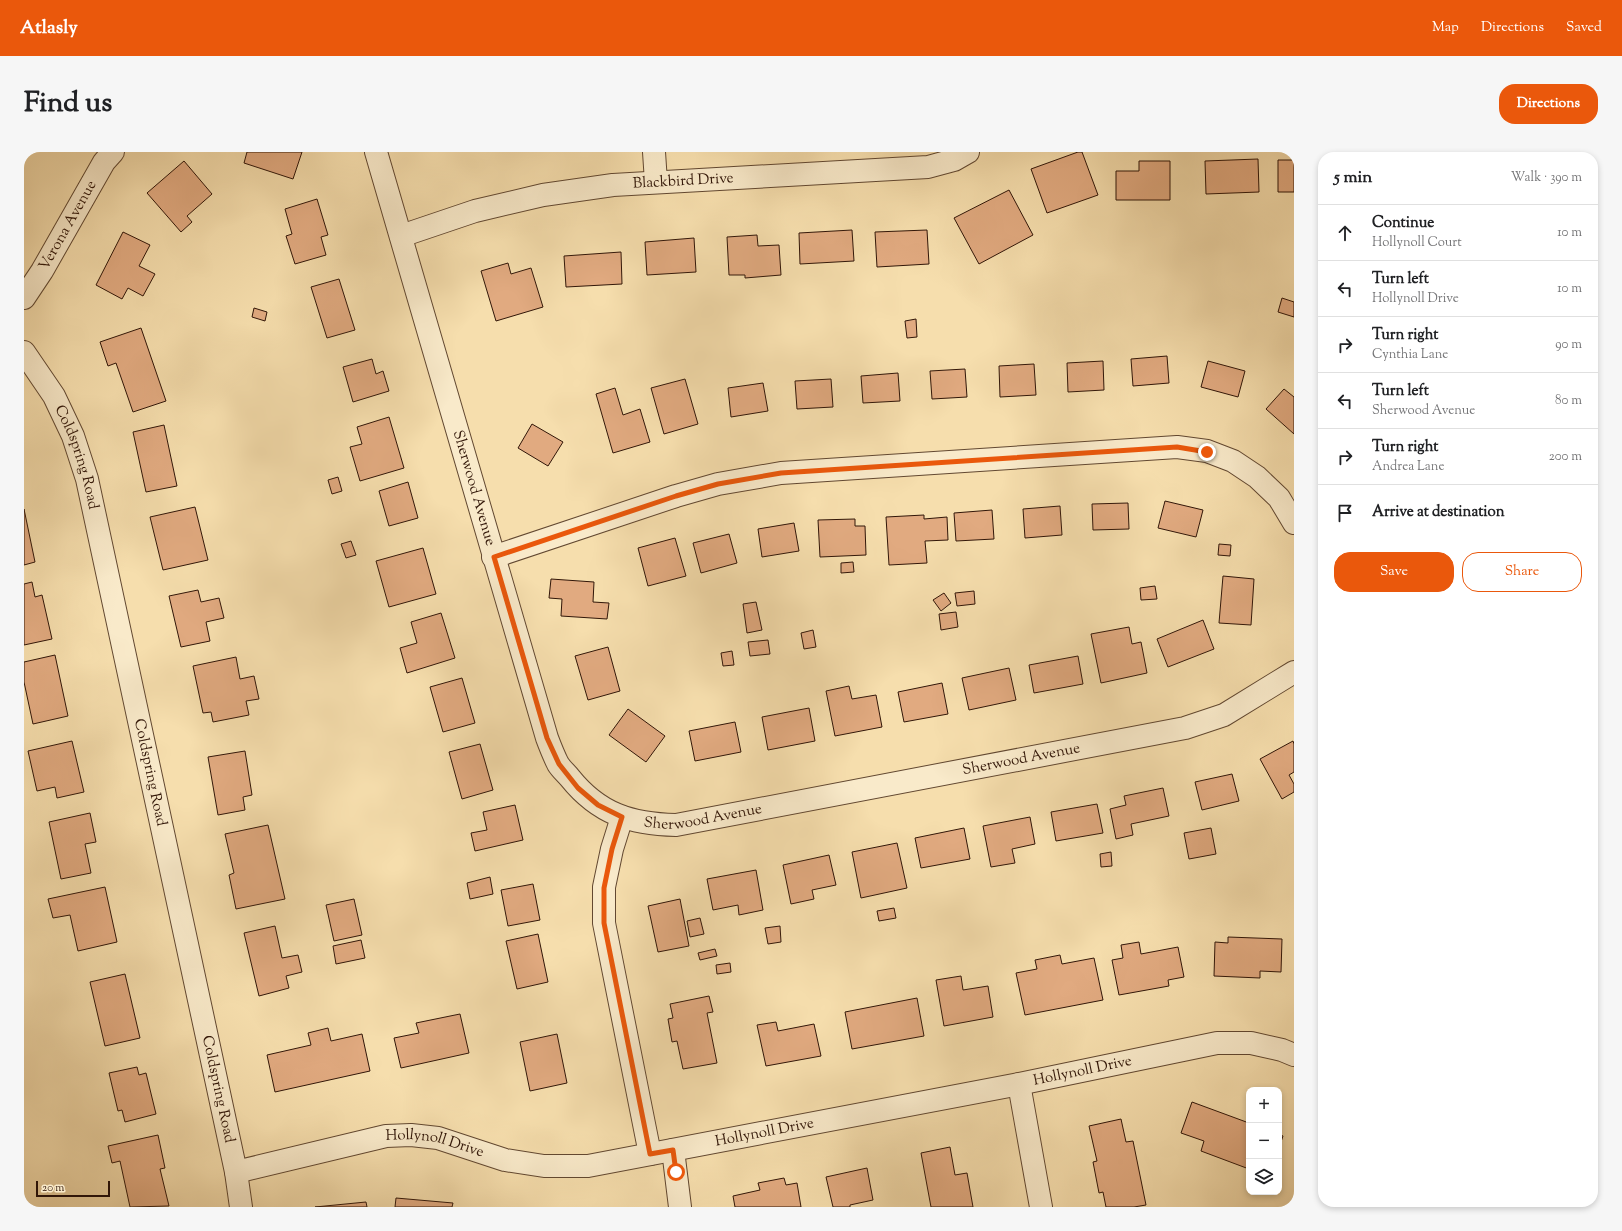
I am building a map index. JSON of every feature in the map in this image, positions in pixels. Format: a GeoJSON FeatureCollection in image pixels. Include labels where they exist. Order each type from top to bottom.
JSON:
{"type":"FeatureCollection","features":[{"type":"Feature","properties":{"kind":"street","name":"Verona Avenue"},"geometry":{"type":"LineString","coordinates":[[24,298],[42,271],[104,162],[113,152]]}},
{"type":"Feature","properties":{"kind":"street","name":"Sherwood Avenue"},"geometry":{"type":"LineString","coordinates":[[376,152],[402,236],[547,738],[559,764],[578,788],[598,805],[622,817],[650,824],[676,825],[1185,728],[1224,715],[1294,672]]}},
{"type":"Feature","properties":{"kind":"street"},"geometry":{"type":"LineString","coordinates":[[654,152],[656,182]]}},
{"type":"Feature","properties":{"kind":"street","name":"Blackbird Drive"},"geometry":{"type":"LineString","coordinates":[[402,236],[475,211],[543,195],[613,185],[928,167],[954,160],[968,152]]}},
{"type":"Feature","properties":{"kind":"street","name":"Coldspring Road"},"geometry":{"type":"LineString","coordinates":[[24,352],[54,396],[73,436],[87,479],[236,1172],[241,1207]]}},
{"type":"Feature","properties":{"kind":"street"},"geometry":{"type":"LineString","coordinates":[[494,557],[676,496],[718,484],[781,473],[1177,447],[1214,454],[1233,461],[1257,477],[1279,498],[1294,523]]}},
{"type":"Feature","properties":{"kind":"street"},"geometry":{"type":"LineString","coordinates":[[622,817],[612,849],[604,888],[604,923],[650,1154]]}},
{"type":"Feature","properties":{"kind":"street","name":"Hollynoll Drive"},"geometry":{"type":"LineString","coordinates":[[236,1172],[386,1136],[411,1134],[438,1138],[504,1160],[544,1166],[588,1166],[1020,1084],[1217,1043],[1251,1043],[1282,1050],[1294,1056]]}},
{"type":"Feature","properties":{"kind":"street"},"geometry":{"type":"LineString","coordinates":[[1020,1084],[1041,1207]]}},
{"type":"Feature","properties":{"kind":"street"},"geometry":{"type":"LineString","coordinates":[[673,1150],[680,1207]]}},
{"type":"Feature","properties":{"kind":"building"},"geometry":{"type":"Polygon","coordinates":[[[247,152],[302,152],[293,179],[244,163],[247,152]]]}},
{"type":"Feature","properties":{"kind":"building"},"geometry":{"type":"Polygon","coordinates":[[[1078,152],[1082,152],[1098,195],[1047,213],[1031,169],[1078,152]]]}},
{"type":"Feature","properties":{"kind":"building"},"geometry":{"type":"Polygon","coordinates":[[[1258,159],[1259,192],[1206,194],[1205,161],[1258,159]]]}},
{"type":"Feature","properties":{"kind":"building"},"geometry":{"type":"Polygon","coordinates":[[[1278,160],[1294,160],[1294,192],[1278,192],[1278,160]]]}},
{"type":"Feature","properties":{"kind":"building"},"geometry":{"type":"Polygon","coordinates":[[[184,161],[212,194],[187,216],[192,222],[181,232],[147,193],[184,161]]]}},
{"type":"Feature","properties":{"kind":"building"},"geometry":{"type":"Polygon","coordinates":[[[1139,161],[1170,161],[1170,200],[1116,200],[1116,171],[1139,171],[1139,161]]]}},
{"type":"Feature","properties":{"kind":"building"},"geometry":{"type":"Polygon","coordinates":[[[1009,190],[1033,235],[979,264],[954,218],[1009,190]]]}},
{"type":"Feature","properties":{"kind":"building"},"geometry":{"type":"Polygon","coordinates":[[[317,199],[328,235],[321,237],[326,255],[295,264],[286,236],[292,234],[285,209],[317,199]]]}},
{"type":"Feature","properties":{"kind":"building"},"geometry":{"type":"Polygon","coordinates":[[[852,230],[854,261],[800,264],[799,233],[852,230]]]}},
{"type":"Feature","properties":{"kind":"building"},"geometry":{"type":"Polygon","coordinates":[[[927,230],[929,264],[877,267],[875,232],[927,230]]]}},
{"type":"Feature","properties":{"kind":"building"},"geometry":{"type":"Polygon","coordinates":[[[123,232],[150,245],[139,266],[155,274],[143,296],[128,288],[122,299],[96,285],[123,232]]]}},
{"type":"Feature","properties":{"kind":"building"},"geometry":{"type":"Polygon","coordinates":[[[757,235],[758,246],[779,245],[781,275],[745,278],[745,275],[729,275],[727,237],[757,235]]]}},
{"type":"Feature","properties":{"kind":"building"},"geometry":{"type":"Polygon","coordinates":[[[694,238],[696,272],[647,275],[645,242],[694,238]]]}},
{"type":"Feature","properties":{"kind":"building"},"geometry":{"type":"Polygon","coordinates":[[[621,252],[622,284],[566,287],[564,256],[621,252]]]}},
{"type":"Feature","properties":{"kind":"building"},"geometry":{"type":"Polygon","coordinates":[[[508,263],[511,274],[531,268],[543,307],[496,321],[481,271],[508,263]]]}},
{"type":"Feature","properties":{"kind":"building"},"geometry":{"type":"Polygon","coordinates":[[[339,279],[355,330],[327,338],[311,287],[339,279]]]}},
{"type":"Feature","properties":{"kind":"building"},"geometry":{"type":"Polygon","coordinates":[[[1282,298],[1294,302],[1294,317],[1278,312],[1282,298]]]}},
{"type":"Feature","properties":{"kind":"building"},"geometry":{"type":"Polygon","coordinates":[[[254,308],[267,312],[265,321],[252,317],[254,308]]]}},
{"type":"Feature","properties":{"kind":"building"},"geometry":{"type":"Polygon","coordinates":[[[916,319],[917,337],[907,338],[905,321],[916,319]]]}},
{"type":"Feature","properties":{"kind":"building"},"geometry":{"type":"Polygon","coordinates":[[[141,328],[166,401],[133,412],[116,363],[108,366],[100,342],[141,328]]]}},
{"type":"Feature","properties":{"kind":"building"},"geometry":{"type":"Polygon","coordinates":[[[1167,356],[1169,383],[1133,386],[1131,359],[1167,356]]]}},
{"type":"Feature","properties":{"kind":"building"},"geometry":{"type":"Polygon","coordinates":[[[372,359],[376,374],[383,371],[389,391],[353,402],[343,367],[372,359]]]}},
{"type":"Feature","properties":{"kind":"building"},"geometry":{"type":"Polygon","coordinates":[[[1103,361],[1104,390],[1068,392],[1067,363],[1103,361]]]}},
{"type":"Feature","properties":{"kind":"building"},"geometry":{"type":"Polygon","coordinates":[[[1208,361],[1245,371],[1238,397],[1201,387],[1208,361]]]}},
{"type":"Feature","properties":{"kind":"building"},"geometry":{"type":"Polygon","coordinates":[[[1034,364],[1036,395],[1000,397],[999,366],[1034,364]]]}},
{"type":"Feature","properties":{"kind":"building"},"geometry":{"type":"Polygon","coordinates":[[[965,369],[967,397],[932,399],[930,371],[965,369]]]}},
{"type":"Feature","properties":{"kind":"building"},"geometry":{"type":"Polygon","coordinates":[[[898,373],[900,401],[863,403],[861,376],[898,373]]]}},
{"type":"Feature","properties":{"kind":"building"},"geometry":{"type":"Polygon","coordinates":[[[685,379],[698,424],[664,434],[651,388],[685,379]]]}},
{"type":"Feature","properties":{"kind":"building"},"geometry":{"type":"Polygon","coordinates":[[[831,379],[833,407],[797,409],[795,381],[831,379]]]}},
{"type":"Feature","properties":{"kind":"building"},"geometry":{"type":"Polygon","coordinates":[[[763,383],[768,411],[731,417],[728,388],[763,383]]]}},
{"type":"Feature","properties":{"kind":"building"},"geometry":{"type":"Polygon","coordinates":[[[615,388],[623,415],[640,409],[650,442],[613,453],[596,394],[615,388]]]}},
{"type":"Feature","properties":{"kind":"building"},"geometry":{"type":"Polygon","coordinates":[[[1284,389],[1294,397],[1294,434],[1266,409],[1284,389]]]}},
{"type":"Feature","properties":{"kind":"building"},"geometry":{"type":"Polygon","coordinates":[[[389,417],[404,468],[360,481],[350,447],[362,444],[357,427],[389,417]]]}},
{"type":"Feature","properties":{"kind":"building"},"geometry":{"type":"Polygon","coordinates":[[[532,424],[563,442],[548,466],[518,448],[532,424]]]}},
{"type":"Feature","properties":{"kind":"building"},"geometry":{"type":"Polygon","coordinates":[[[164,425],[177,486],[146,492],[133,432],[164,425]]]}},
{"type":"Feature","properties":{"kind":"building"},"geometry":{"type":"Polygon","coordinates":[[[338,477],[342,491],[332,494],[328,480],[338,477]]]}},
{"type":"Feature","properties":{"kind":"building"},"geometry":{"type":"Polygon","coordinates":[[[408,482],[418,518],[389,526],[379,491],[408,482]]]}},
{"type":"Feature","properties":{"kind":"building"},"geometry":{"type":"Polygon","coordinates":[[[1165,501],[1203,510],[1196,537],[1158,528],[1165,501]]]}},
{"type":"Feature","properties":{"kind":"building"},"geometry":{"type":"Polygon","coordinates":[[[1128,503],[1129,529],[1093,530],[1092,504],[1128,503]]]}},
{"type":"Feature","properties":{"kind":"building"},"geometry":{"type":"Polygon","coordinates":[[[1060,506],[1062,535],[1025,538],[1023,509],[1060,506]]]}},
{"type":"Feature","properties":{"kind":"building"},"geometry":{"type":"Polygon","coordinates":[[[195,507],[208,560],[163,570],[150,517],[195,507]]]}},
{"type":"Feature","properties":{"kind":"building"},"geometry":{"type":"Polygon","coordinates":[[[24,509],[35,562],[24,565],[24,509]]]}},
{"type":"Feature","properties":{"kind":"building"},"geometry":{"type":"Polygon","coordinates":[[[992,510],[994,539],[956,541],[954,513],[992,510]]]}},
{"type":"Feature","properties":{"kind":"building"},"geometry":{"type":"Polygon","coordinates":[[[924,515],[924,519],[947,517],[948,540],[925,541],[927,563],[889,565],[886,517],[924,515]]]}},
{"type":"Feature","properties":{"kind":"building"},"geometry":{"type":"Polygon","coordinates":[[[855,519],[855,526],[865,526],[866,555],[820,557],[818,520],[855,519]]]}},
{"type":"Feature","properties":{"kind":"building"},"geometry":{"type":"Polygon","coordinates":[[[794,523],[799,551],[762,557],[758,529],[794,523]]]}},
{"type":"Feature","properties":{"kind":"building"},"geometry":{"type":"Polygon","coordinates":[[[729,534],[737,563],[701,573],[693,543],[729,534]]]}},
{"type":"Feature","properties":{"kind":"building"},"geometry":{"type":"Polygon","coordinates":[[[675,538],[686,576],[648,586],[638,548],[675,538]]]}},
{"type":"Feature","properties":{"kind":"building"},"geometry":{"type":"Polygon","coordinates":[[[351,541],[356,555],[346,558],[341,544],[351,541]]]}},
{"type":"Feature","properties":{"kind":"building"},"geometry":{"type":"Polygon","coordinates":[[[1219,544],[1231,545],[1230,556],[1218,555],[1219,544]]]}},
{"type":"Feature","properties":{"kind":"building"},"geometry":{"type":"Polygon","coordinates":[[[423,548],[436,594],[389,607],[376,561],[423,548]]]}},
{"type":"Feature","properties":{"kind":"building"},"geometry":{"type":"Polygon","coordinates":[[[853,562],[854,572],[841,573],[841,563],[853,562]]]}},
{"type":"Feature","properties":{"kind":"building"},"geometry":{"type":"Polygon","coordinates":[[[1223,576],[1254,579],[1251,625],[1219,623],[1223,576]]]}},
{"type":"Feature","properties":{"kind":"building"},"geometry":{"type":"Polygon","coordinates":[[[551,579],[594,582],[593,602],[609,603],[607,619],[561,616],[562,599],[549,598],[551,579]]]}},
{"type":"Feature","properties":{"kind":"building"},"geometry":{"type":"Polygon","coordinates":[[[32,582],[35,597],[42,595],[52,639],[24,645],[24,584],[32,582]]]}},
{"type":"Feature","properties":{"kind":"building"},"geometry":{"type":"Polygon","coordinates":[[[1155,586],[1157,599],[1141,600],[1140,588],[1155,586]]]}},
{"type":"Feature","properties":{"kind":"building"},"geometry":{"type":"Polygon","coordinates":[[[198,590],[201,602],[219,598],[224,618],[206,622],[210,641],[181,647],[169,596],[198,590]]]}},
{"type":"Feature","properties":{"kind":"building"},"geometry":{"type":"Polygon","coordinates":[[[974,591],[975,604],[957,606],[955,593],[974,591]]]}},
{"type":"Feature","properties":{"kind":"building"},"geometry":{"type":"Polygon","coordinates":[[[944,593],[951,603],[941,611],[933,600],[944,593]]]}},
{"type":"Feature","properties":{"kind":"building"},"geometry":{"type":"Polygon","coordinates":[[[756,602],[762,630],[747,633],[743,604],[756,602]]]}},
{"type":"Feature","properties":{"kind":"building"},"geometry":{"type":"Polygon","coordinates":[[[956,612],[958,627],[941,630],[939,614],[956,612]]]}},
{"type":"Feature","properties":{"kind":"building"},"geometry":{"type":"Polygon","coordinates":[[[441,613],[455,658],[407,673],[400,648],[417,643],[411,622],[441,613]]]}},
{"type":"Feature","properties":{"kind":"building"},"geometry":{"type":"Polygon","coordinates":[[[1203,620],[1214,649],[1168,667],[1157,639],[1203,620]]]}},
{"type":"Feature","properties":{"kind":"building"},"geometry":{"type":"Polygon","coordinates":[[[1129,627],[1132,644],[1141,642],[1147,673],[1101,683],[1091,634],[1129,627]]]}},
{"type":"Feature","properties":{"kind":"building"},"geometry":{"type":"Polygon","coordinates":[[[813,630],[816,647],[804,649],[801,633],[813,630]]]}},
{"type":"Feature","properties":{"kind":"building"},"geometry":{"type":"Polygon","coordinates":[[[768,640],[770,654],[750,656],[748,642],[768,640]]]}},
{"type":"Feature","properties":{"kind":"building"},"geometry":{"type":"Polygon","coordinates":[[[608,647],[620,691],[588,700],[575,656],[608,647]]]}},
{"type":"Feature","properties":{"kind":"building"},"geometry":{"type":"Polygon","coordinates":[[[732,651],[734,665],[723,666],[721,653],[732,651]]]}},
{"type":"Feature","properties":{"kind":"building"},"geometry":{"type":"Polygon","coordinates":[[[55,655],[68,716],[33,724],[24,682],[24,662],[55,655]]]}},
{"type":"Feature","properties":{"kind":"building"},"geometry":{"type":"Polygon","coordinates":[[[1078,656],[1083,684],[1034,693],[1029,665],[1078,656]]]}},
{"type":"Feature","properties":{"kind":"building"},"geometry":{"type":"Polygon","coordinates":[[[236,657],[240,679],[254,676],[259,699],[246,701],[249,715],[213,722],[211,712],[203,713],[193,666],[236,657]]]}},
{"type":"Feature","properties":{"kind":"building"},"geometry":{"type":"Polygon","coordinates":[[[1009,668],[1016,700],[969,710],[962,678],[1009,668]]]}},
{"type":"Feature","properties":{"kind":"building"},"geometry":{"type":"Polygon","coordinates":[[[462,678],[475,723],[443,732],[430,687],[462,678]]]}},
{"type":"Feature","properties":{"kind":"building"},"geometry":{"type":"Polygon","coordinates":[[[942,683],[948,714],[904,722],[898,692],[942,683]]]}},
{"type":"Feature","properties":{"kind":"building"},"geometry":{"type":"Polygon","coordinates":[[[849,686],[852,699],[876,695],[882,727],[835,736],[826,691],[849,686]]]}},
{"type":"Feature","properties":{"kind":"building"},"geometry":{"type":"Polygon","coordinates":[[[809,708],[815,741],[768,750],[762,717],[809,708]]]}},
{"type":"Feature","properties":{"kind":"building"},"geometry":{"type":"Polygon","coordinates":[[[628,709],[665,736],[646,762],[609,735],[628,709]]]}},
{"type":"Feature","properties":{"kind":"building"},"geometry":{"type":"Polygon","coordinates":[[[735,722],[741,752],[695,761],[689,731],[735,722]]]}},
{"type":"Feature","properties":{"kind":"building"},"geometry":{"type":"Polygon","coordinates":[[[72,741],[84,792],[57,798],[55,787],[37,791],[28,751],[72,741]]]}},
{"type":"Feature","properties":{"kind":"building"},"geometry":{"type":"Polygon","coordinates":[[[1293,741],[1294,772],[1289,775],[1294,784],[1294,792],[1282,799],[1260,759],[1293,741]]]}},
{"type":"Feature","properties":{"kind":"building"},"geometry":{"type":"Polygon","coordinates":[[[480,744],[493,790],[462,799],[449,752],[480,744]]]}},
{"type":"Feature","properties":{"kind":"building"},"geometry":{"type":"Polygon","coordinates":[[[245,751],[252,795],[243,797],[245,810],[218,815],[208,757],[245,751]]]}},
{"type":"Feature","properties":{"kind":"building"},"geometry":{"type":"Polygon","coordinates":[[[1232,774],[1239,801],[1202,810],[1195,782],[1232,774]]]}},
{"type":"Feature","properties":{"kind":"building"},"geometry":{"type":"Polygon","coordinates":[[[1163,788],[1169,816],[1131,824],[1133,835],[1116,839],[1110,809],[1126,805],[1124,796],[1163,788]]]}},
{"type":"Feature","properties":{"kind":"building"},"geometry":{"type":"Polygon","coordinates":[[[1097,804],[1103,833],[1056,841],[1051,812],[1097,804]]]}},
{"type":"Feature","properties":{"kind":"building"},"geometry":{"type":"Polygon","coordinates":[[[515,805],[523,840],[475,851],[471,833],[487,830],[483,812],[515,805]]]}},
{"type":"Feature","properties":{"kind":"building"},"geometry":{"type":"Polygon","coordinates":[[[90,813],[96,842],[85,844],[91,873],[61,879],[49,822],[90,813]]]}},
{"type":"Feature","properties":{"kind":"building"},"geometry":{"type":"Polygon","coordinates":[[[1030,817],[1035,844],[1012,849],[1015,863],[991,867],[983,826],[1030,817]]]}},
{"type":"Feature","properties":{"kind":"building"},"geometry":{"type":"Polygon","coordinates":[[[268,825],[285,899],[236,909],[229,875],[234,873],[225,834],[268,825]]]}},
{"type":"Feature","properties":{"kind":"building"},"geometry":{"type":"Polygon","coordinates":[[[964,828],[970,859],[921,868],[915,838],[964,828]]]}},
{"type":"Feature","properties":{"kind":"building"},"geometry":{"type":"Polygon","coordinates":[[[1211,828],[1216,854],[1189,859],[1184,833],[1211,828]]]}},
{"type":"Feature","properties":{"kind":"building"},"geometry":{"type":"Polygon","coordinates":[[[897,843],[907,888],[861,898],[852,852],[897,843]]]}},
{"type":"Feature","properties":{"kind":"building"},"geometry":{"type":"Polygon","coordinates":[[[1111,852],[1112,866],[1101,867],[1100,854],[1111,852]]]}},
{"type":"Feature","properties":{"kind":"building"},"geometry":{"type":"Polygon","coordinates":[[[829,855],[836,885],[812,890],[814,899],[791,904],[783,865],[829,855]]]}},
{"type":"Feature","properties":{"kind":"building"},"geometry":{"type":"Polygon","coordinates":[[[756,870],[763,910],[739,915],[738,905],[713,910],[707,879],[756,870]]]}},
{"type":"Feature","properties":{"kind":"building"},"geometry":{"type":"Polygon","coordinates":[[[490,877],[493,894],[470,899],[467,883],[490,877]]]}},
{"type":"Feature","properties":{"kind":"building"},"geometry":{"type":"Polygon","coordinates":[[[533,884],[540,920],[508,926],[501,890],[533,884]]]}},
{"type":"Feature","properties":{"kind":"building"},"geometry":{"type":"Polygon","coordinates":[[[105,887],[117,942],[78,951],[70,915],[53,918],[48,899],[105,887]]]}},
{"type":"Feature","properties":{"kind":"building"},"geometry":{"type":"Polygon","coordinates":[[[354,899],[362,935],[334,941],[326,905],[354,899]]]}},
{"type":"Feature","properties":{"kind":"building"},"geometry":{"type":"Polygon","coordinates":[[[680,899],[689,946],[658,952],[648,906],[680,899]]]}},
{"type":"Feature","properties":{"kind":"building"},"geometry":{"type":"Polygon","coordinates":[[[894,908],[896,918],[879,921],[877,911],[894,908]]]}},
{"type":"Feature","properties":{"kind":"building"},"geometry":{"type":"Polygon","coordinates":[[[700,918],[704,934],[690,937],[687,921],[700,918]]]}},
{"type":"Feature","properties":{"kind":"building"},"geometry":{"type":"Polygon","coordinates":[[[275,926],[282,958],[298,955],[302,972],[286,976],[289,988],[259,996],[244,933],[275,926]]]}},
{"type":"Feature","properties":{"kind":"building"},"geometry":{"type":"Polygon","coordinates":[[[780,926],[781,942],[768,944],[765,928],[780,926]]]}},
{"type":"Feature","properties":{"kind":"building"},"geometry":{"type":"Polygon","coordinates":[[[538,934],[548,982],[517,989],[506,941],[538,934]]]}},
{"type":"Feature","properties":{"kind":"building"},"geometry":{"type":"Polygon","coordinates":[[[1228,937],[1282,939],[1281,972],[1260,971],[1260,978],[1214,976],[1215,942],[1228,943],[1228,937]]]}},
{"type":"Feature","properties":{"kind":"building"},"geometry":{"type":"Polygon","coordinates":[[[361,940],[365,958],[336,964],[333,946],[361,940]]]}},
{"type":"Feature","properties":{"kind":"building"},"geometry":{"type":"Polygon","coordinates":[[[1139,942],[1141,954],[1178,947],[1184,977],[1168,980],[1169,986],[1119,995],[1112,960],[1123,958],[1121,945],[1139,942]]]}},
{"type":"Feature","properties":{"kind":"building"},"geometry":{"type":"Polygon","coordinates":[[[715,949],[717,956],[700,960],[698,953],[715,949]]]}},
{"type":"Feature","properties":{"kind":"building"},"geometry":{"type":"Polygon","coordinates":[[[1060,955],[1062,964],[1094,958],[1103,1000],[1025,1015],[1016,973],[1037,969],[1035,960],[1060,955]]]}},
{"type":"Feature","properties":{"kind":"building"},"geometry":{"type":"Polygon","coordinates":[[[730,963],[731,972],[717,974],[716,965],[730,963]]]}},
{"type":"Feature","properties":{"kind":"building"},"geometry":{"type":"Polygon","coordinates":[[[125,974],[140,1038],[105,1046],[90,982],[125,974]]]}},
{"type":"Feature","properties":{"kind":"building"},"geometry":{"type":"Polygon","coordinates":[[[961,976],[963,990],[988,986],[993,1017],[944,1026],[936,980],[961,976]]]}},
{"type":"Feature","properties":{"kind":"building"},"geometry":{"type":"Polygon","coordinates":[[[709,996],[713,1012],[707,1013],[717,1063],[683,1069],[677,1041],[672,1042],[668,1019],[673,1018],[670,1004],[709,996]]]}},
{"type":"Feature","properties":{"kind":"building"},"geometry":{"type":"Polygon","coordinates":[[[917,998],[924,1036],[852,1049],[845,1012],[917,998]]]}},
{"type":"Feature","properties":{"kind":"building"},"geometry":{"type":"Polygon","coordinates":[[[460,1014],[469,1053],[401,1068],[394,1038],[419,1033],[416,1023],[460,1014]]]}},
{"type":"Feature","properties":{"kind":"building"},"geometry":{"type":"Polygon","coordinates":[[[776,1022],[778,1031],[814,1024],[821,1056],[766,1066],[757,1025],[776,1022]]]}},
{"type":"Feature","properties":{"kind":"building"},"geometry":{"type":"Polygon","coordinates":[[[328,1028],[331,1041],[362,1034],[370,1071],[275,1092],[267,1055],[311,1045],[308,1033],[328,1028]]]}},
{"type":"Feature","properties":{"kind":"building"},"geometry":{"type":"Polygon","coordinates":[[[557,1034],[567,1083],[530,1091],[520,1042],[557,1034]]]}},
{"type":"Feature","properties":{"kind":"building"},"geometry":{"type":"Polygon","coordinates":[[[137,1067],[139,1075],[146,1073],[156,1114],[125,1122],[122,1110],[118,1111],[109,1073],[137,1067]]]}},
{"type":"Feature","properties":{"kind":"building"},"geometry":{"type":"Polygon","coordinates":[[[1192,1102],[1246,1122],[1246,1168],[1201,1151],[1204,1141],[1181,1133],[1192,1102]]]}},
{"type":"Feature","properties":{"kind":"building"},"geometry":{"type":"Polygon","coordinates":[[[1121,1119],[1126,1142],[1133,1141],[1146,1205],[1134,1207],[1106,1207],[1103,1192],[1099,1193],[1093,1162],[1097,1161],[1089,1126],[1121,1119]]]}},
{"type":"Feature","properties":{"kind":"building"},"geometry":{"type":"Polygon","coordinates":[[[158,1135],[165,1168],[160,1169],[169,1206],[130,1207],[120,1161],[112,1163],[108,1146],[158,1135]]]}},
{"type":"Feature","properties":{"kind":"building"},"geometry":{"type":"Polygon","coordinates":[[[950,1147],[955,1175],[967,1173],[973,1207],[931,1207],[921,1153],[950,1147]]]}},
{"type":"Feature","properties":{"kind":"building"},"geometry":{"type":"Polygon","coordinates":[[[867,1168],[873,1200],[850,1205],[850,1207],[833,1207],[826,1177],[867,1168]]]}},
{"type":"Feature","properties":{"kind":"building"},"geometry":{"type":"Polygon","coordinates":[[[784,1178],[786,1185],[797,1183],[801,1207],[735,1207],[733,1196],[760,1190],[758,1183],[784,1178]]]}},
{"type":"Feature","properties":{"kind":"building"},"geometry":{"type":"Polygon","coordinates":[[[396,1198],[453,1203],[452,1207],[395,1207],[396,1198]]]}},
{"type":"Feature","properties":{"kind":"building"},"geometry":{"type":"Polygon","coordinates":[[[366,1202],[367,1207],[315,1207],[366,1202]]]}},
{"type":"Feature","properties":{"kind":"route"},"geometry":{"type":"LineString","coordinates":[[676,1172],[673,1150],[650,1154],[604,923],[604,888],[612,849],[622,817],[598,805],[578,788],[559,764],[547,738],[494,557],[676,496],[718,484],[781,473],[1177,447],[1207,452]]}}]}
